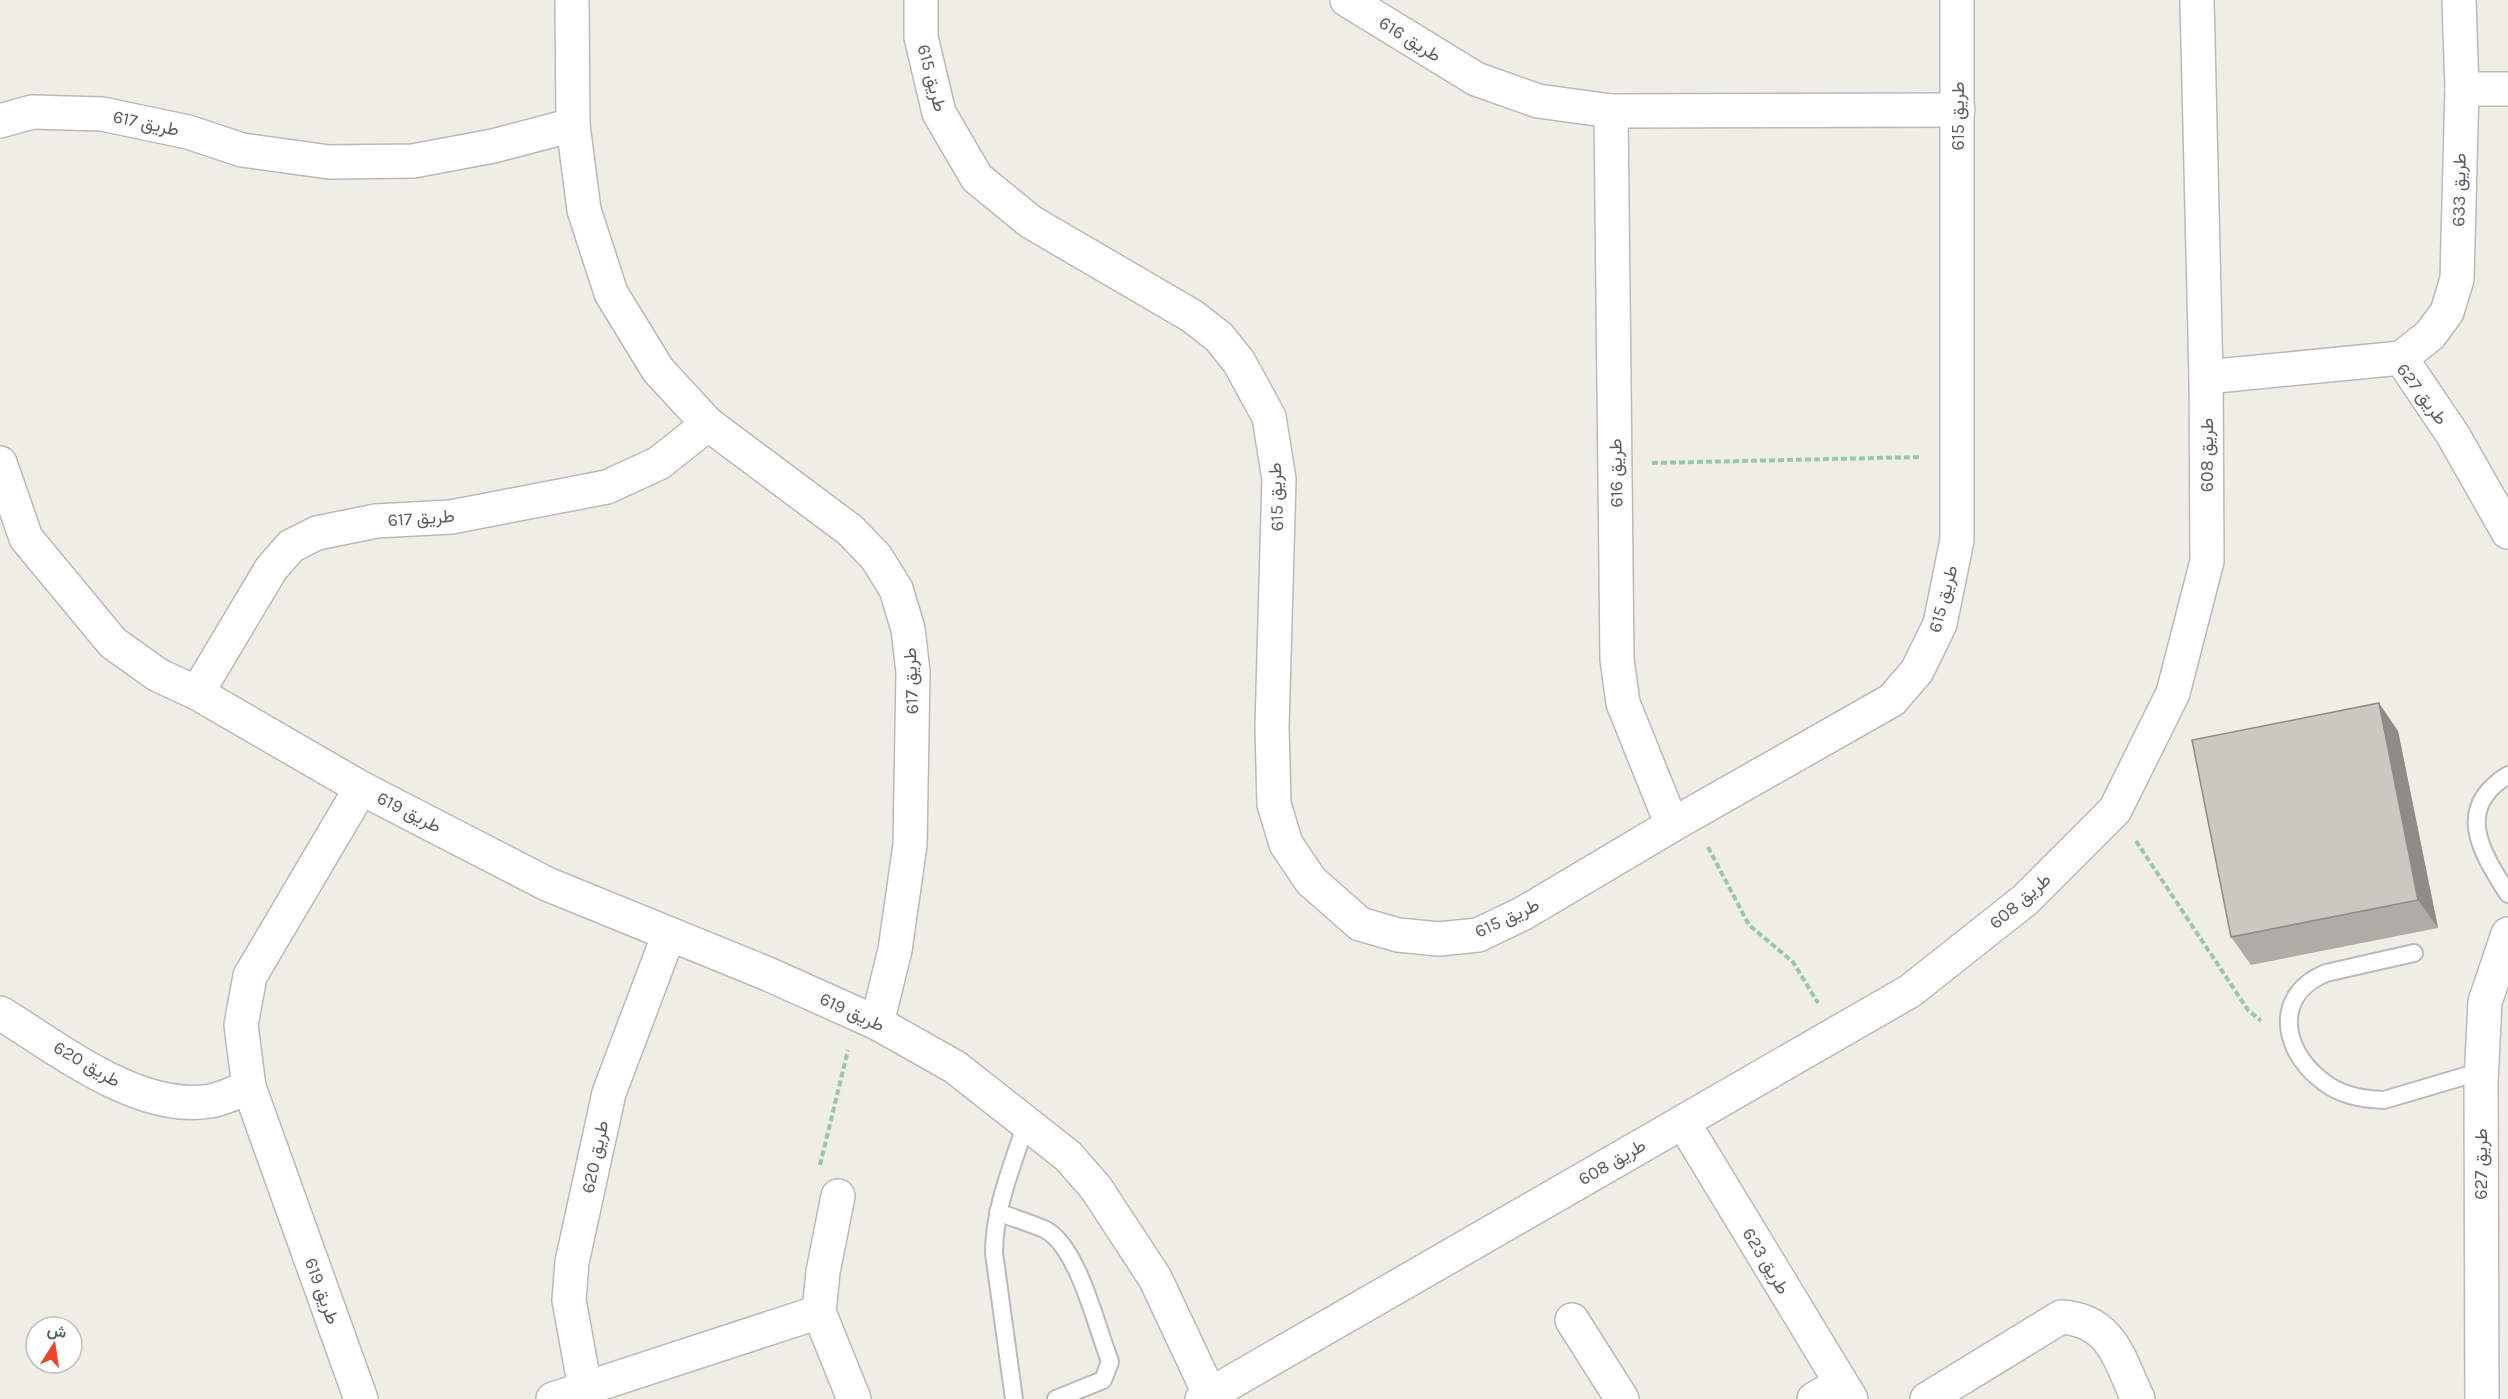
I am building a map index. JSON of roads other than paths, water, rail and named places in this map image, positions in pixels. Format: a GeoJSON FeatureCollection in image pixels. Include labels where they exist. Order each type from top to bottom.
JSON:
{"type":"FeatureCollection","features":[{"type":"Feature","properties":{"kind":"street","name":"طريق 617"},"geometry":{"type":"LineString","coordinates":[[572,0],[573,125],[584,210],[611,292],[658,370],[708,424],[850,530],[876,557],[896,589],[908,629],[913,672],[910,845],[895,950],[877,1023]]}},
{"type":"Feature","properties":{"kind":"street","name":"طريق 615"},"geometry":{"type":"LineString","coordinates":[[921,0],[921,37],[939,113],[977,178],[1031,222],[1192,316],[1219,337],[1239,362],[1269,417],[1279,479],[1272,727],[1274,804],[1286,844],[1311,881],[1360,924],[1398,935],[1439,939],[1478,935],[1522,914],[1682,819],[1892,700],[1917,671],[1940,624],[1957,540],[1957,0]]}},
{"type":"Feature","properties":{"kind":"street","name":"طريق 616"},"geometry":{"type":"LineString","coordinates":[[1347,0],[1476,79],[1538,101],[1611,111],[1958,110]]}},
{"type":"Feature","properties":{"kind":"street","name":"طريق 608"},"geometry":{"type":"LineString","coordinates":[[1206,1397],[1910,991],[2025,900],[2115,810],[2173,693],[2207,561],[2206,377],[2197,0]]}},
{"type":"Feature","properties":{"kind":"street","name":"طريق 633"},"geometry":{"type":"LineString","coordinates":[[2400,358],[2430,335],[2447,312],[2457,279],[2462,89],[2459,0]]}},
{"type":"Feature","properties":{"kind":"street"},"geometry":{"type":"LineString","coordinates":[[2462,89],[2508,88]]}},
{"type":"Feature","properties":{"kind":"street","name":"طريق 616"},"geometry":{"type":"LineString","coordinates":[[1611,111],[1617,659],[1623,703],[1682,819]]}},
{"type":"Feature","properties":{"kind":"street","name":"طريق 617"},"geometry":{"type":"LineString","coordinates":[[0,121],[32,112],[102,114],[188,132],[242,150],[329,162],[413,161],[493,146],[573,125]]}},
{"type":"Feature","properties":{"kind":"street","name":"طريق 627"},"geometry":{"type":"LineString","coordinates":[[2206,377],[2400,358],[2453,435],[2508,532]]}},
{"type":"Feature","properties":{"kind":"street","name":"طريق 617"},"geometry":{"type":"LineString","coordinates":[[197,693],[272,570],[291,546],[317,533],[376,521],[451,517],[607,487],[659,463],[708,424]]}},
{"type":"Feature","properties":{"kind":"street","name":"طريق 619"},"geometry":{"type":"LineString","coordinates":[[0,463],[26,538],[112,643],[158,675],[197,693],[361,788],[547,884],[877,1023],[955,1067],[1068,1156],[1096,1188],[1155,1278],[1206,1397]]}},
{"type":"Feature","properties":{"kind":"street","name":"طريق 619"},"geometry":{"type":"LineString","coordinates":[[361,788],[250,976],[241,1025],[249,1087],[362,1399]]}},
{"type":"Feature","properties":{"kind":"street","name":"طريق 620"},"geometry":{"type":"LineString","coordinates":[[585,1388],[569,1300],[572,1262],[609,1093],[669,934]]}},
{"type":"Feature","properties":{"kind":"street","name":"طريق 627"},"geometry":{"type":"LineString","coordinates":[[2482,1399],[2482,1071],[2486,1002],[2508,934]]}},
{"type":"Feature","properties":{"kind":"street","name":"طريق 620"},"geometry":{"type":"LineString","coordinates":[[0,1013],[117,1084],[170,1101],[210,1101],[249,1087]]}},
{"type":"Feature","properties":{"kind":"street","name":"طريق 623"},"geometry":{"type":"LineString","coordinates":[[1683,1122],[1835,1394]]}},
{"type":"Feature","properties":{"kind":"street"},"geometry":{"type":"LineString","coordinates":[[838,1196],[823,1272],[819,1312],[855,1399]]}},
{"type":"Feature","properties":{"kind":"street"},"geometry":{"type":"LineString","coordinates":[[553,1399],[819,1312]]}},
{"type":"Feature","properties":{"kind":"street"},"geometry":{"type":"LineString","coordinates":[[1927,1399],[2061,1317],[2088,1323],[2109,1339],[2138,1399]]}},
{"type":"Feature","properties":{"kind":"street"},"geometry":{"type":"LineString","coordinates":[[1572,1320],[1622,1399]]}},
{"type":"Feature","properties":{"kind":"lane"},"geometry":{"type":"LineString","coordinates":[[2508,776],[2485,796],[2476,826],[2478,842],[2484,857],[2508,894]]}},
{"type":"Feature","properties":{"kind":"lane"},"geometry":{"type":"LineString","coordinates":[[2414,953],[2326,973],[2312,979],[2293,999],[2288,1012],[2291,1038],[2298,1054],[2320,1080],[2350,1096],[2368,1099],[2384,1100],[2482,1071]]}},
{"type":"Feature","properties":{"kind":"lane"},"geometry":{"type":"LineString","coordinates":[[1014,1399],[994,1253],[998,1212],[1026,1124]]}},
{"type":"Feature","properties":{"kind":"lane"},"geometry":{"type":"LineString","coordinates":[[998,1212],[1047,1231],[1061,1243],[1071,1260],[1110,1362],[1103,1380],[1056,1399]]}}]}
